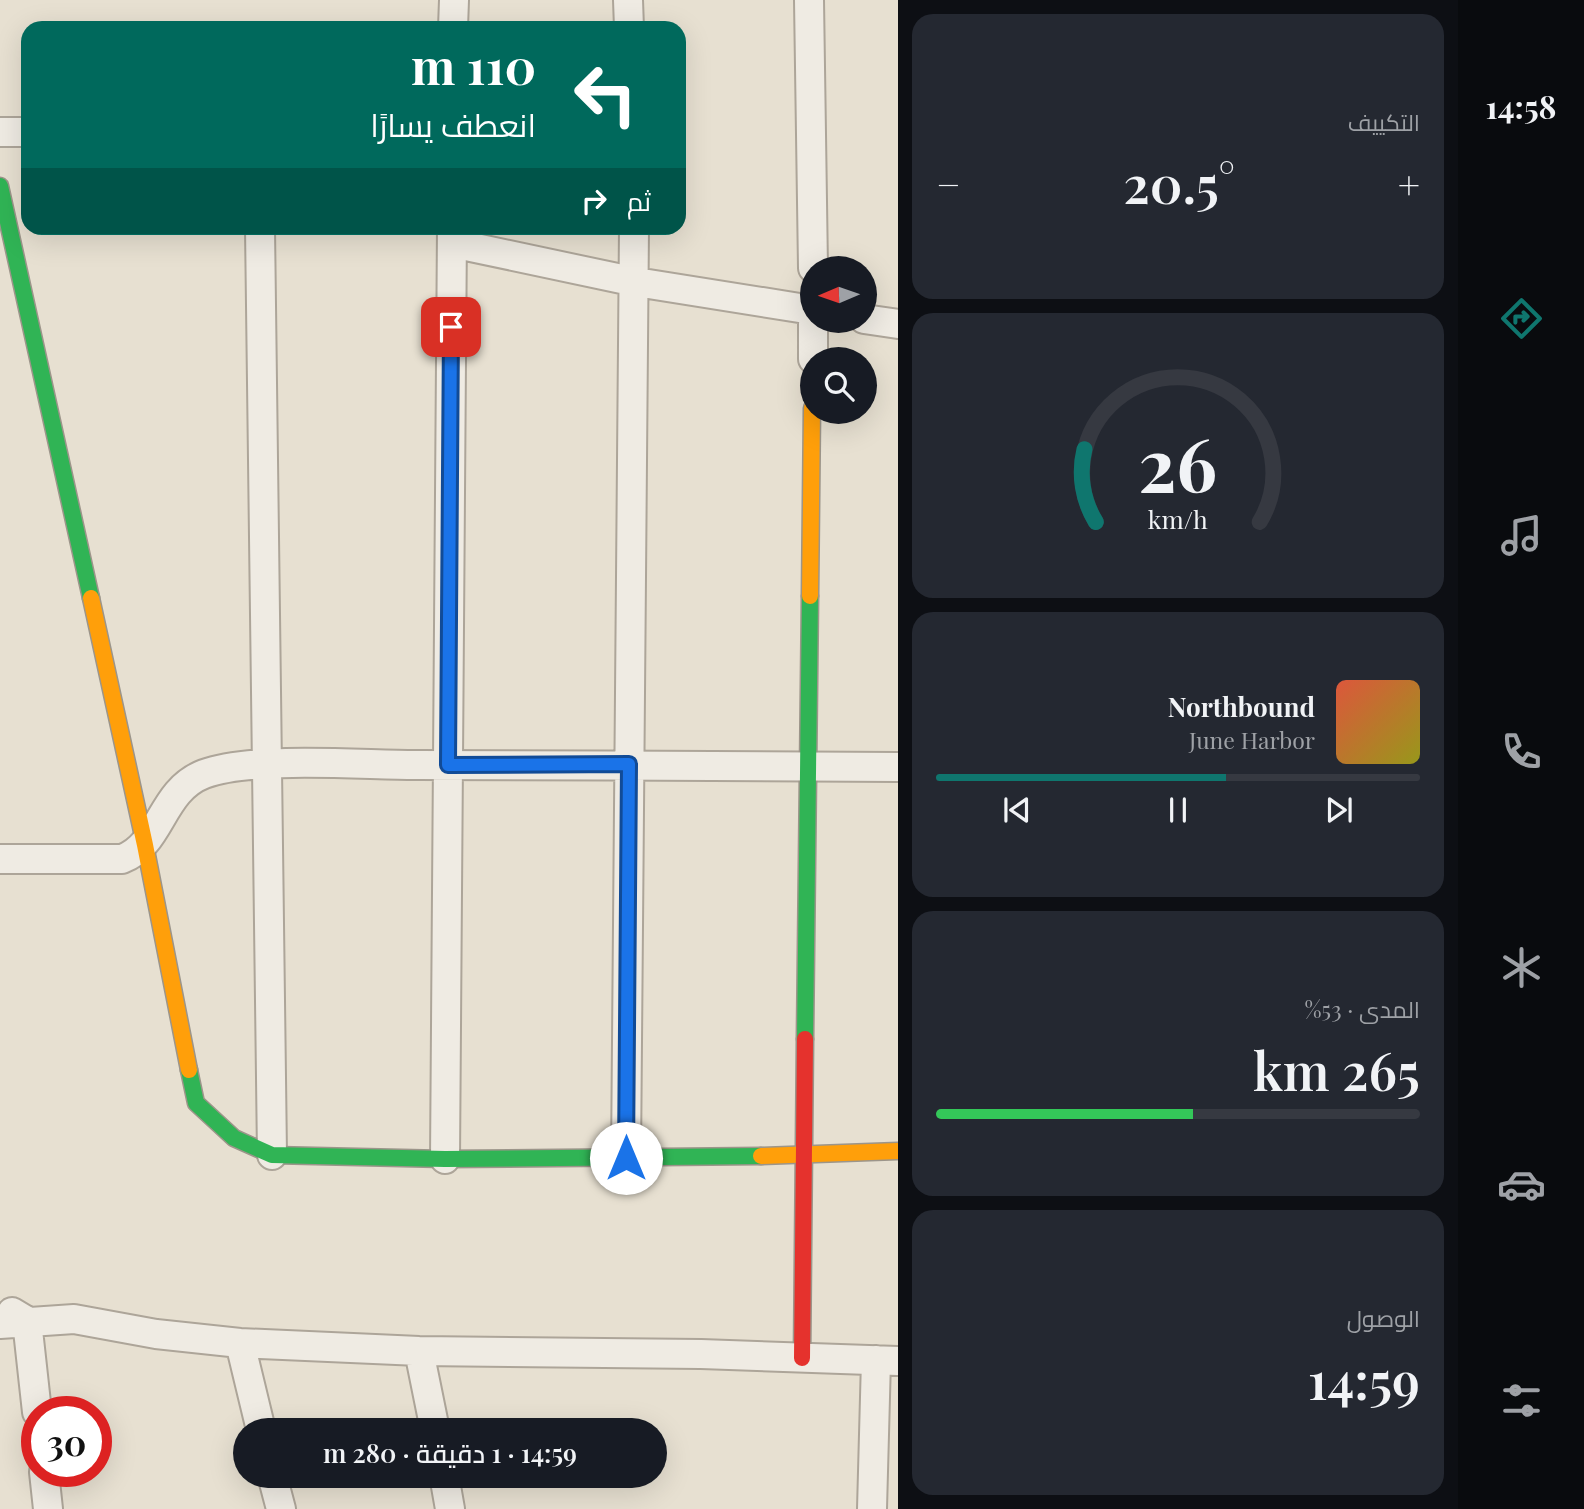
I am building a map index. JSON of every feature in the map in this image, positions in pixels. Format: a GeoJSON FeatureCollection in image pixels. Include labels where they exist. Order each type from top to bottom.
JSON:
{"type":"FeatureCollection","features":[{"type":"Feature","properties":{"kind":"street"},"geometry":{"type":"LineString","coordinates":[[453,21],[454,0]]}},
{"type":"Feature","properties":{"kind":"street"},"geometry":{"type":"LineString","coordinates":[[628,0],[629,21]]}},
{"type":"Feature","properties":{"kind":"street"},"geometry":{"type":"LineString","coordinates":[[809,0],[813,256]]}},
{"type":"Feature","properties":{"kind":"street"},"geometry":{"type":"LineString","coordinates":[[0,132],[21,132]]}},
{"type":"Feature","properties":{"kind":"street"},"geometry":{"type":"LineString","coordinates":[[0,186],[145,845],[196,1103],[234,1138],[272,1154],[445,1159],[802,1156],[898,1151]]}},
{"type":"Feature","properties":{"kind":"street"},"geometry":{"type":"LineString","coordinates":[[260,235],[272,1154]]}},
{"type":"Feature","properties":{"kind":"street"},"geometry":{"type":"LineString","coordinates":[[445,1159],[452,235],[636,282],[800,308]]}},
{"type":"Feature","properties":{"kind":"street"},"geometry":{"type":"LineString","coordinates":[[626,1158],[636,282],[634,235]]}},
{"type":"Feature","properties":{"kind":"street"},"geometry":{"type":"LineString","coordinates":[[877,320],[898,324]]}},
{"type":"Feature","properties":{"kind":"street"},"geometry":{"type":"LineString","coordinates":[[802,1358],[806,766],[812,424]]}},
{"type":"Feature","properties":{"kind":"street"},"geometry":{"type":"LineString","coordinates":[[0,859],[122,859],[135,855],[145,845],[166,806],[184,784],[224,769],[266,765],[629,764],[898,767]]}},
{"type":"Feature","properties":{"kind":"street"},"geometry":{"type":"LineString","coordinates":[[0,1306],[13,1323],[33,1396]]}},
{"type":"Feature","properties":{"kind":"street"},"geometry":{"type":"LineString","coordinates":[[13,1323],[74,1319],[156,1334],[240,1343],[419,1351],[887,1361],[872,1509]]}},
{"type":"Feature","properties":{"kind":"street"},"geometry":{"type":"LineString","coordinates":[[240,1343],[258,1418]]}},
{"type":"Feature","properties":{"kind":"street"},"geometry":{"type":"LineString","coordinates":[[419,1351],[433,1418]]}},
{"type":"Feature","properties":{"kind":"street"},"geometry":{"type":"LineString","coordinates":[[46,1487],[48,1509]]}},
{"type":"Feature","properties":{"kind":"street"},"geometry":{"type":"LineString","coordinates":[[275,1488],[281,1509]]}},
{"type":"Feature","properties":{"kind":"street"},"geometry":{"type":"LineString","coordinates":[[446,1488],[450,1509]]}},
{"type":"Feature","properties":{"kind":"traffic: fast"},"geometry":{"type":"LineString","coordinates":[[0,186],[91,598]]}},
{"type":"Feature","properties":{"kind":"traffic: fast"},"geometry":{"type":"LineString","coordinates":[[805,1039],[810,596]]}},
{"type":"Feature","properties":{"kind":"traffic: fast"},"geometry":{"type":"LineString","coordinates":[[189,1070],[196,1103],[234,1138],[272,1155],[445,1159],[761,1156]]}},
{"type":"Feature","properties":{"kind":"traffic: slow"},"geometry":{"type":"LineString","coordinates":[[810,596],[812,424]]}},
{"type":"Feature","properties":{"kind":"traffic: slow"},"geometry":{"type":"LineString","coordinates":[[91,598],[145,845],[189,1070]]}},
{"type":"Feature","properties":{"kind":"traffic: slow"},"geometry":{"type":"LineString","coordinates":[[761,1156],[898,1151]]}},
{"type":"Feature","properties":{"kind":"traffic: jam"},"geometry":{"type":"LineString","coordinates":[[802,1358],[805,1039]]}},
{"type":"Feature","properties":{"kind":"route"},"geometry":{"type":"LineString","coordinates":[[451,327],[448,765],[629,764],[626,1158]]}}]}
